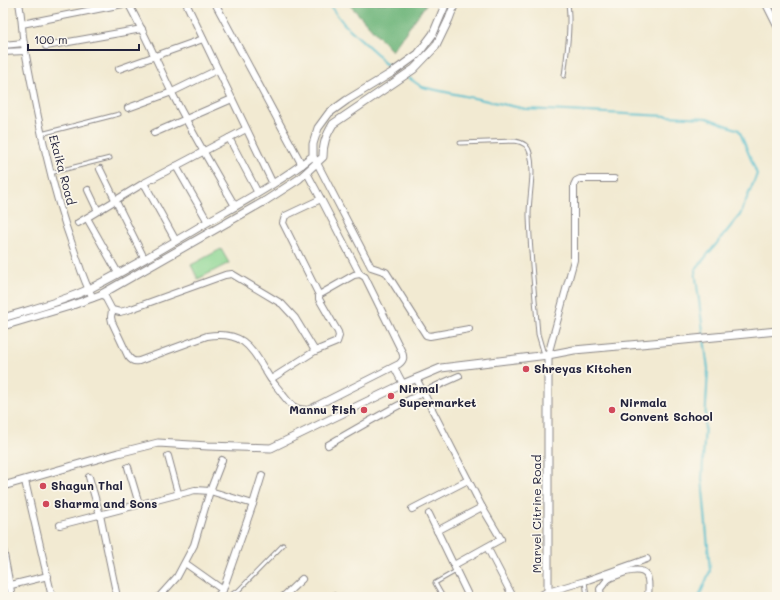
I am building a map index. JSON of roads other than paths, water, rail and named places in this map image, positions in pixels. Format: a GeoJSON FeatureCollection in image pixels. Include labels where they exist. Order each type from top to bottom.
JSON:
{"type":"FeatureCollection","features":[{"type":"Feature","properties":{"kind":"street","name":"Ekaika Road"},"geometry":{"type":"LineString","coordinates":[[19,3],[25,50],[50,173],[68,233],[88,289],[93,298]]}},
{"type":"Feature","properties":{"kind":"street"},"geometry":{"type":"LineString","coordinates":[[22,24],[128,3],[203,152],[235,206]]}},
{"type":"Feature","properties":{"kind":"street"},"geometry":{"type":"LineString","coordinates":[[186,3],[273,184]]}},
{"type":"Feature","properties":{"kind":"street"},"geometry":{"type":"LineString","coordinates":[[215,3],[302,165]]}},
{"type":"Feature","properties":{"kind":"street"},"geometry":{"type":"LineString","coordinates":[[446,3],[433,34],[418,54],[328,113],[318,128],[313,144],[313,156],[371,267],[386,272],[426,335],[430,336],[469,329]]}},
{"type":"Feature","properties":{"kind":"street"},"geometry":{"type":"LineString","coordinates":[[3,326],[93,298],[103,293],[265,200],[307,173],[323,157],[323,144],[333,124],[400,80],[414,69],[436,46],[455,3]]}},
{"type":"Feature","properties":{"kind":"street"},"geometry":{"type":"LineString","coordinates":[[766,3],[777,25]]}},
{"type":"Feature","properties":{"kind":"street"},"geometry":{"type":"LineString","coordinates":[[46,46],[142,29]]}},
{"type":"Feature","properties":{"kind":"street"},"geometry":{"type":"LineString","coordinates":[[119,69],[203,39]]}},
{"type":"Feature","properties":{"kind":"street"},"geometry":{"type":"LineString","coordinates":[[3,45],[24,43]]}},
{"type":"Feature","properties":{"kind":"street"},"geometry":{"type":"LineString","coordinates":[[3,52],[25,50]]}},
{"type":"Feature","properties":{"kind":"street"},"geometry":{"type":"LineString","coordinates":[[128,108],[172,92],[218,70]]}},
{"type":"Feature","properties":{"kind":"street"},"geometry":{"type":"LineString","coordinates":[[385,77],[393,84]]}},
{"type":"Feature","properties":{"kind":"street"},"geometry":{"type":"LineString","coordinates":[[154,133],[232,99]]}},
{"type":"Feature","properties":{"kind":"street"},"geometry":{"type":"LineString","coordinates":[[78,223],[144,183],[246,129]]}},
{"type":"Feature","properties":{"kind":"street"},"geometry":{"type":"LineString","coordinates":[[228,138],[258,193]]}},
{"type":"Feature","properties":{"kind":"street"},"geometry":{"type":"LineString","coordinates":[[3,318],[60,300],[88,289],[118,274],[273,184],[313,156]]}},
{"type":"Feature","properties":{"kind":"street"},"geometry":{"type":"LineString","coordinates":[[176,166],[208,222]]}},
{"type":"Feature","properties":{"kind":"street"},"geometry":{"type":"LineString","coordinates":[[100,169],[144,258]]}},
{"type":"Feature","properties":{"kind":"street"},"geometry":{"type":"LineString","coordinates":[[103,293],[112,310],[110,317],[112,322],[128,356],[134,362],[208,336],[217,334],[228,335],[247,343],[271,379],[291,405],[296,409],[308,410],[394,367],[402,361],[404,357],[402,352],[365,277],[360,274],[322,199],[307,173]]}},
{"type":"Feature","properties":{"kind":"street"},"geometry":{"type":"LineString","coordinates":[[548,354],[574,260],[574,185],[576,181],[580,179],[614,179]]}},
{"type":"Feature","properties":{"kind":"street"},"geometry":{"type":"LineString","coordinates":[[144,183],[176,240]]}},
{"type":"Feature","properties":{"kind":"street"},"geometry":{"type":"LineString","coordinates":[[88,190],[98,211]]}},
{"type":"Feature","properties":{"kind":"street"},"geometry":{"type":"LineString","coordinates":[[271,379],[315,351],[337,342],[339,336],[319,299],[283,223],[286,216],[322,199]]}},
{"type":"Feature","properties":{"kind":"street"},"geometry":{"type":"LineString","coordinates":[[87,218],[118,274]]}},
{"type":"Feature","properties":{"kind":"street"},"geometry":{"type":"LineString","coordinates":[[112,310],[120,312],[131,309],[225,275],[232,274],[282,304],[295,318],[315,351]]}},
{"type":"Feature","properties":{"kind":"street"},"geometry":{"type":"LineString","coordinates":[[318,295],[354,275],[360,274]]}},
{"type":"Feature","properties":{"kind":"street"},"geometry":{"type":"LineString","coordinates":[[3,486],[118,452],[158,443],[271,448],[403,384],[442,368],[574,350],[753,334],[777,330]]}},
{"type":"Feature","properties":{"kind":"street","name":"Marvel Citrine Road"},"geometry":{"type":"LineString","coordinates":[[548,354],[548,592]]}},
{"type":"Feature","properties":{"kind":"street"},"geometry":{"type":"LineString","coordinates":[[394,367],[403,384]]}},
{"type":"Feature","properties":{"kind":"street"},"geometry":{"type":"LineString","coordinates":[[328,445],[384,412],[459,376]]}},
{"type":"Feature","properties":{"kind":"street"},"geometry":{"type":"LineString","coordinates":[[416,378],[482,507],[501,539],[455,568]]}},
{"type":"Feature","properties":{"kind":"street"},"geometry":{"type":"LineString","coordinates":[[168,456],[178,493]]}},
{"type":"Feature","properties":{"kind":"street"},"geometry":{"type":"LineString","coordinates":[[163,596],[185,563],[194,545],[210,491],[222,460]]}},
{"type":"Feature","properties":{"kind":"street"},"geometry":{"type":"LineString","coordinates":[[128,466],[139,504]]}},
{"type":"Feature","properties":{"kind":"street"},"geometry":{"type":"LineString","coordinates":[[216,597],[223,590],[262,475]]}},
{"type":"Feature","properties":{"kind":"street"},"geometry":{"type":"LineString","coordinates":[[89,477],[100,515],[117,597]]}},
{"type":"Feature","properties":{"kind":"street"},"geometry":{"type":"LineString","coordinates":[[412,508],[468,480]]}},
{"type":"Feature","properties":{"kind":"street"},"geometry":{"type":"LineString","coordinates":[[24,481],[52,597]]}},
{"type":"Feature","properties":{"kind":"street"},"geometry":{"type":"LineString","coordinates":[[60,525],[178,493],[195,490],[210,491],[253,504]]}},
{"type":"Feature","properties":{"kind":"street"},"geometry":{"type":"LineString","coordinates":[[437,531],[482,507]]}},
{"type":"Feature","properties":{"kind":"street"},"geometry":{"type":"LineString","coordinates":[[429,514],[469,597]]}},
{"type":"Feature","properties":{"kind":"street"},"geometry":{"type":"LineString","coordinates":[[487,548],[513,597]]}},
{"type":"Feature","properties":{"kind":"street"},"geometry":{"type":"LineString","coordinates":[[3,549],[6,586],[12,597]]}},
{"type":"Feature","properties":{"kind":"street"},"geometry":{"type":"LineString","coordinates":[[601,597],[600,590],[607,577],[647,559]]}},
{"type":"Feature","properties":{"kind":"street"},"geometry":{"type":"LineString","coordinates":[[185,563],[223,590]]}},
{"type":"Feature","properties":{"kind":"street"},"geometry":{"type":"LineString","coordinates":[[538,597],[548,592],[585,581],[634,570],[641,570],[646,574],[648,581],[648,597]]}},
{"type":"Feature","properties":{"kind":"street"},"geometry":{"type":"LineString","coordinates":[[6,586],[48,576]]}},
{"type":"Feature","properties":{"kind":"street"},"geometry":{"type":"LineString","coordinates":[[283,597],[302,579]]}},
{"type":"Feature","properties":{"kind":"lane"},"geometry":{"type":"LineString","coordinates":[[564,76],[568,39],[568,3]]}},
{"type":"Feature","properties":{"kind":"lane"},"geometry":{"type":"LineString","coordinates":[[41,134],[119,114]]}},
{"type":"Feature","properties":{"kind":"lane"},"geometry":{"type":"LineString","coordinates":[[460,143],[523,142],[530,152],[532,164],[530,225],[538,334],[543,351],[548,354]]}},
{"type":"Feature","properties":{"kind":"lane"},"geometry":{"type":"LineString","coordinates":[[50,173],[110,158]]}},
{"type":"Feature","properties":{"kind":"lane"},"geometry":{"type":"LineString","coordinates":[[233,595],[283,545]]}},
{"type":"Feature","properties":{"kind":"lane"},"geometry":{"type":"LineString","coordinates":[[443,597],[435,583],[455,568]]}},
{"type":"Feature","properties":{"kind":"lane"},"geometry":{"type":"LineString","coordinates":[[585,581],[587,597]]}},
{"type":"Feature","properties":{"kind":"waterway"},"geometry":{"type":"LineString","coordinates":[[328,3],[344,24],[378,55],[384,63],[394,68]]}},
{"type":"Feature","properties":{"kind":"waterway"},"geometry":{"type":"LineString","coordinates":[[406,76],[422,87],[526,109],[707,118],[739,130],[757,174],[740,215],[695,270],[708,369],[702,478],[710,571],[699,597]]}},
{"type":"Feature","properties":{"kind":"place","name":"Shreyas Kitchen"},"geometry":{"type":"Point","coordinates":[526,369]}},
{"type":"Feature","properties":{"kind":"place","name":"Nirmal Supermarket"},"geometry":{"type":"Point","coordinates":[391,396]}},
{"type":"Feature","properties":{"kind":"place","name":"Mannu Fish"},"geometry":{"type":"Point","coordinates":[364,410]}},
{"type":"Feature","properties":{"kind":"place","name":"Nirmala Convent School"},"geometry":{"type":"Point","coordinates":[612,410]}},
{"type":"Feature","properties":{"kind":"place","name":"Shagun Thal"},"geometry":{"type":"Point","coordinates":[43,486]}},
{"type":"Feature","properties":{"kind":"place","name":"Sharma and Sons"},"geometry":{"type":"Point","coordinates":[46,504]}}]}
